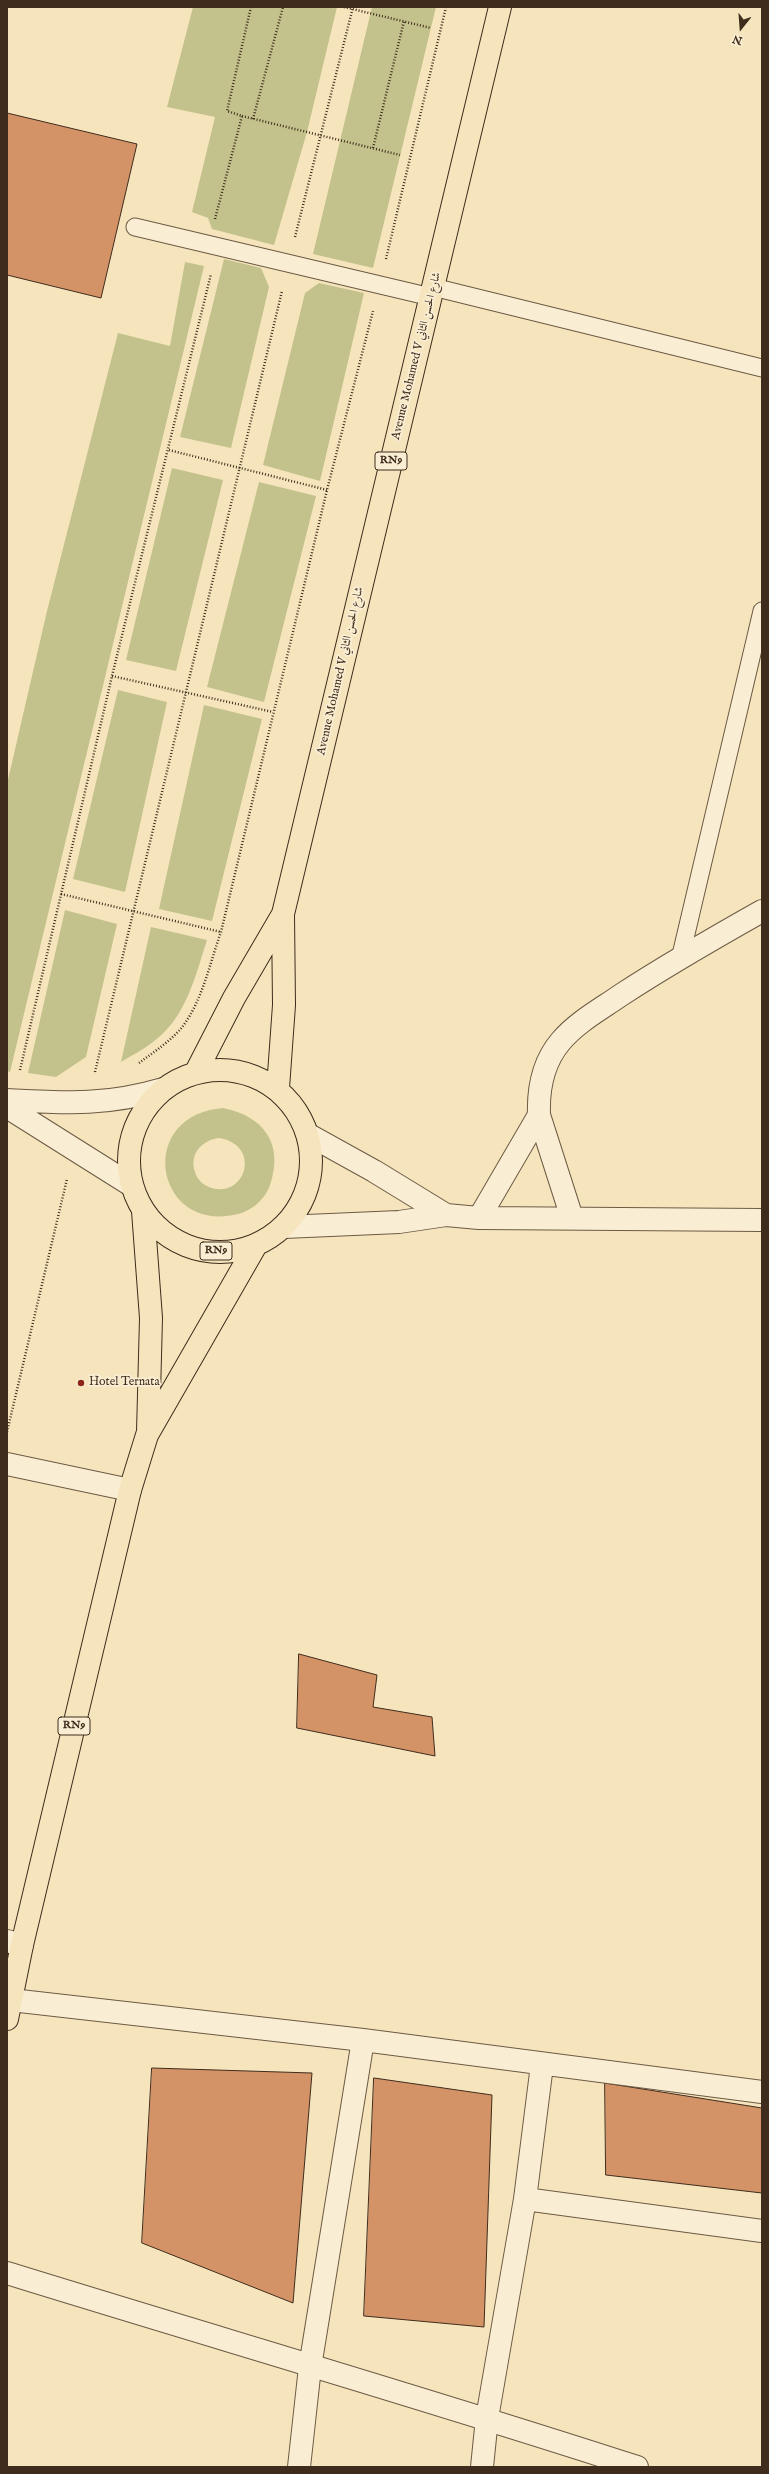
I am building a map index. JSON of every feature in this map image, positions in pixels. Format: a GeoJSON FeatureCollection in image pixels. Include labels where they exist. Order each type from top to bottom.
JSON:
{"type":"FeatureCollection","features":[{"type":"Feature","properties":{"kind":"main road","name":"Avenue Mohamed V شارع الحسن الثاني"},"geometry":{"type":"LineString","coordinates":[[278,1088],[284,1005],[283,914],[500,7]]}},
{"type":"Feature","properties":{"kind":"main road","name":"Avenue Mohamed V شارع الحسن الثاني"},"geometry":{"type":"LineString","coordinates":[[196,1072],[234,998],[283,914]]}},
{"type":"Feature","properties":{"kind":"main road","name":"RN9"},"geometry":{"type":"LineString","coordinates":[[225,1069],[252,1075],[278,1088],[296,1110],[309,1135],[312,1160],[309,1185],[300,1208],[284,1228],[256,1245],[225,1252],[194,1249],[165,1234],[143,1211],[131,1185],[128,1158],[133,1132],[145,1108],[163,1089],[179,1079],[196,1072],[225,1069]]}},
{"type":"Feature","properties":{"kind":"main road","name":"RN9"},"geometry":{"type":"LineString","coordinates":[[143,1211],[152,1318],[147,1435]]}},
{"type":"Feature","properties":{"kind":"main road","name":"RN9"},"geometry":{"type":"LineString","coordinates":[[9,2010],[15,1943],[130,1490],[147,1435],[256,1245]]}},
{"type":"Feature","properties":{"kind":"street"},"geometry":{"type":"LineString","coordinates":[[572,1218],[539,1115],[538,1095],[544,1070],[560,1041],[586,1019],[681,955],[762,911]]}},
{"type":"Feature","properties":{"kind":"street"},"geometry":{"type":"LineString","coordinates":[[7,1100],[79,1104],[129,1099],[163,1089]]}},
{"type":"Feature","properties":{"kind":"street"},"geometry":{"type":"LineString","coordinates":[[7,1107],[131,1185]]}},
{"type":"Feature","properties":{"kind":"street"},"geometry":{"type":"LineString","coordinates":[[479,1218],[539,1115]]}},
{"type":"Feature","properties":{"kind":"street"},"geometry":{"type":"LineString","coordinates":[[309,1135],[374,1171],[446,1215]]}},
{"type":"Feature","properties":{"kind":"street"},"geometry":{"type":"LineString","coordinates":[[284,1228],[399,1222],[446,1215],[479,1218],[762,1220]]}},
{"type":"Feature","properties":{"kind":"street"},"geometry":{"type":"LineString","coordinates":[[7,1464],[130,1490]]}},
{"type":"Feature","properties":{"kind":"street"},"geometry":{"type":"LineString","coordinates":[[9,2010],[363,2040],[762,2092]]}},
{"type":"Feature","properties":{"kind":"street"},"geometry":{"type":"LineString","coordinates":[[299,2467],[310,2366],[363,2040]]}},
{"type":"Feature","properties":{"kind":"street"},"geometry":{"type":"LineString","coordinates":[[482,2467],[487,2418],[525,2199],[542,2064]]}},
{"type":"Feature","properties":{"kind":"street"},"geometry":{"type":"LineString","coordinates":[[525,2199],[762,2231]]}},
{"type":"Feature","properties":{"kind":"street"},"geometry":{"type":"LineString","coordinates":[[7,2273],[310,2366],[487,2418],[637,2467]]}},
{"type":"Feature","properties":{"kind":"lane"},"geometry":{"type":"LineString","coordinates":[[135,227],[380,284],[432,292],[762,368]]}},
{"type":"Feature","properties":{"kind":"lane"},"geometry":{"type":"LineString","coordinates":[[681,955],[762,611]]}},
{"type":"Feature","properties":{"kind":"path"},"geometry":{"type":"LineString","coordinates":[[251,7],[226,111],[400,155]]}},
{"type":"Feature","properties":{"kind":"path"},"geometry":{"type":"LineString","coordinates":[[253,119],[283,7]]}},
{"type":"Feature","properties":{"kind":"path"},"geometry":{"type":"LineString","coordinates":[[344,7],[431,28]]}},
{"type":"Feature","properties":{"kind":"path"},"geometry":{"type":"LineString","coordinates":[[132,1067],[156,1051],[183,1026],[199,995],[221,932],[327,490],[380,284],[446,7]]}},
{"type":"Feature","properties":{"kind":"path"},"geometry":{"type":"LineString","coordinates":[[95,1073],[185,691],[241,470],[289,262],[322,136],[353,8]]}},
{"type":"Feature","properties":{"kind":"path"},"geometry":{"type":"LineString","coordinates":[[373,148],[404,21]]}},
{"type":"Feature","properties":{"kind":"path"},"geometry":{"type":"LineString","coordinates":[[20,1073],[112,676],[218,246],[212,229],[242,116]]}},
{"type":"Feature","properties":{"kind":"path"},"geometry":{"type":"LineString","coordinates":[[168,450],[241,470],[327,490]]}},
{"type":"Feature","properties":{"kind":"path"},"geometry":{"type":"LineString","coordinates":[[112,676],[185,691],[273,712]]}},
{"type":"Feature","properties":{"kind":"path"},"geometry":{"type":"LineString","coordinates":[[61,894],[221,932]]}},
{"type":"Feature","properties":{"kind":"path"},"geometry":{"type":"LineString","coordinates":[[7,1432],[74,1150]]}},
{"type":"Feature","properties":{"kind":"shaded area"},"geometry":{"type":"Polygon","coordinates":[[[193,7],[337,7],[307,132],[274,245],[212,229],[208,218],[192,212],[215,117],[167,107],[193,7]]]}},
{"type":"Feature","properties":{"kind":"shaded area"},"geometry":{"type":"Polygon","coordinates":[[[372,7],[436,7],[373,268],[313,254],[372,7]]]}},
{"type":"Feature","properties":{"kind":"shaded area"},"geometry":{"type":"Polygon","coordinates":[[[224,259],[261,268],[269,287],[231,448],[180,437],[224,259]]]}},
{"type":"Feature","properties":{"kind":"shaded area"},"geometry":{"type":"Polygon","coordinates":[[[185,262],[204,266],[10,1072],[7,1071],[7,784],[47,611],[118,333],[170,346],[185,262]]]}},
{"type":"Feature","properties":{"kind":"shaded area"},"geometry":{"type":"Polygon","coordinates":[[[319,283],[364,293],[320,481],[263,465],[305,293],[319,283]]]}},
{"type":"Feature","properties":{"kind":"shaded area"},"geometry":{"type":"Polygon","coordinates":[[[172,468],[223,480],[176,671],[126,660],[172,468]]]}},
{"type":"Feature","properties":{"kind":"shaded area"},"geometry":{"type":"Polygon","coordinates":[[[259,482],[316,496],[264,702],[207,687],[259,482]]]}},
{"type":"Feature","properties":{"kind":"shaded area"},"geometry":{"type":"Polygon","coordinates":[[[118,690],[167,702],[125,892],[73,879],[118,690]]]}},
{"type":"Feature","properties":{"kind":"shaded area"},"geometry":{"type":"Polygon","coordinates":[[[204,705],[262,719],[212,921],[159,909],[204,705]]]}},
{"type":"Feature","properties":{"kind":"shaded area"},"geometry":{"type":"Polygon","coordinates":[[[65,910],[117,924],[86,1057],[56,1077],[28,1073],[65,910]]]}},
{"type":"Feature","properties":{"kind":"shaded area"},"geometry":{"type":"Polygon","coordinates":[[[151,927],[207,940],[188,996],[174,1021],[153,1042],[121,1062],[151,927]]]}},
{"type":"Feature","properties":{"kind":"shaded area"},"geometry":{"type":"Polygon","coordinates":[[[223,1108],[250,1118],[260,1125],[267,1134],[272,1145],[274,1170],[270,1185],[265,1195],[258,1203],[248,1210],[238,1214],[210,1216],[188,1207],[173,1192],[166,1172],[167,1150],[176,1130],[195,1115],[223,1108]],[[219,1138],[213,1139],[198,1149],[194,1159],[195,1172],[200,1181],[205,1185],[222,1189],[232,1186],[240,1179],[244,1170],[245,1160],[241,1151],[233,1143],[219,1138]]]}},
{"type":"Feature","properties":{"kind":"building"},"geometry":{"type":"Polygon","coordinates":[[[7,113],[137,144],[101,298],[7,275],[7,113]]]}},
{"type":"Feature","properties":{"kind":"building"},"geometry":{"type":"Polygon","coordinates":[[[299,1654],[377,1675],[373,1707],[432,1717],[435,1756],[297,1728],[299,1654]]]}},
{"type":"Feature","properties":{"kind":"building"},"geometry":{"type":"Polygon","coordinates":[[[152,2068],[312,2073],[293,2303],[142,2243],[152,2068]]]}},
{"type":"Feature","properties":{"kind":"building"},"geometry":{"type":"Polygon","coordinates":[[[374,2078],[492,2095],[484,2327],[364,2316],[374,2078]]]}},
{"type":"Feature","properties":{"kind":"building"},"geometry":{"type":"Polygon","coordinates":[[[605,2083],[762,2108],[762,2193],[606,2175],[605,2083]]]}},
{"type":"Feature","properties":{"kind":"place","name":"Hotel Ternata"},"geometry":{"type":"Point","coordinates":[81,1383]}}]}
